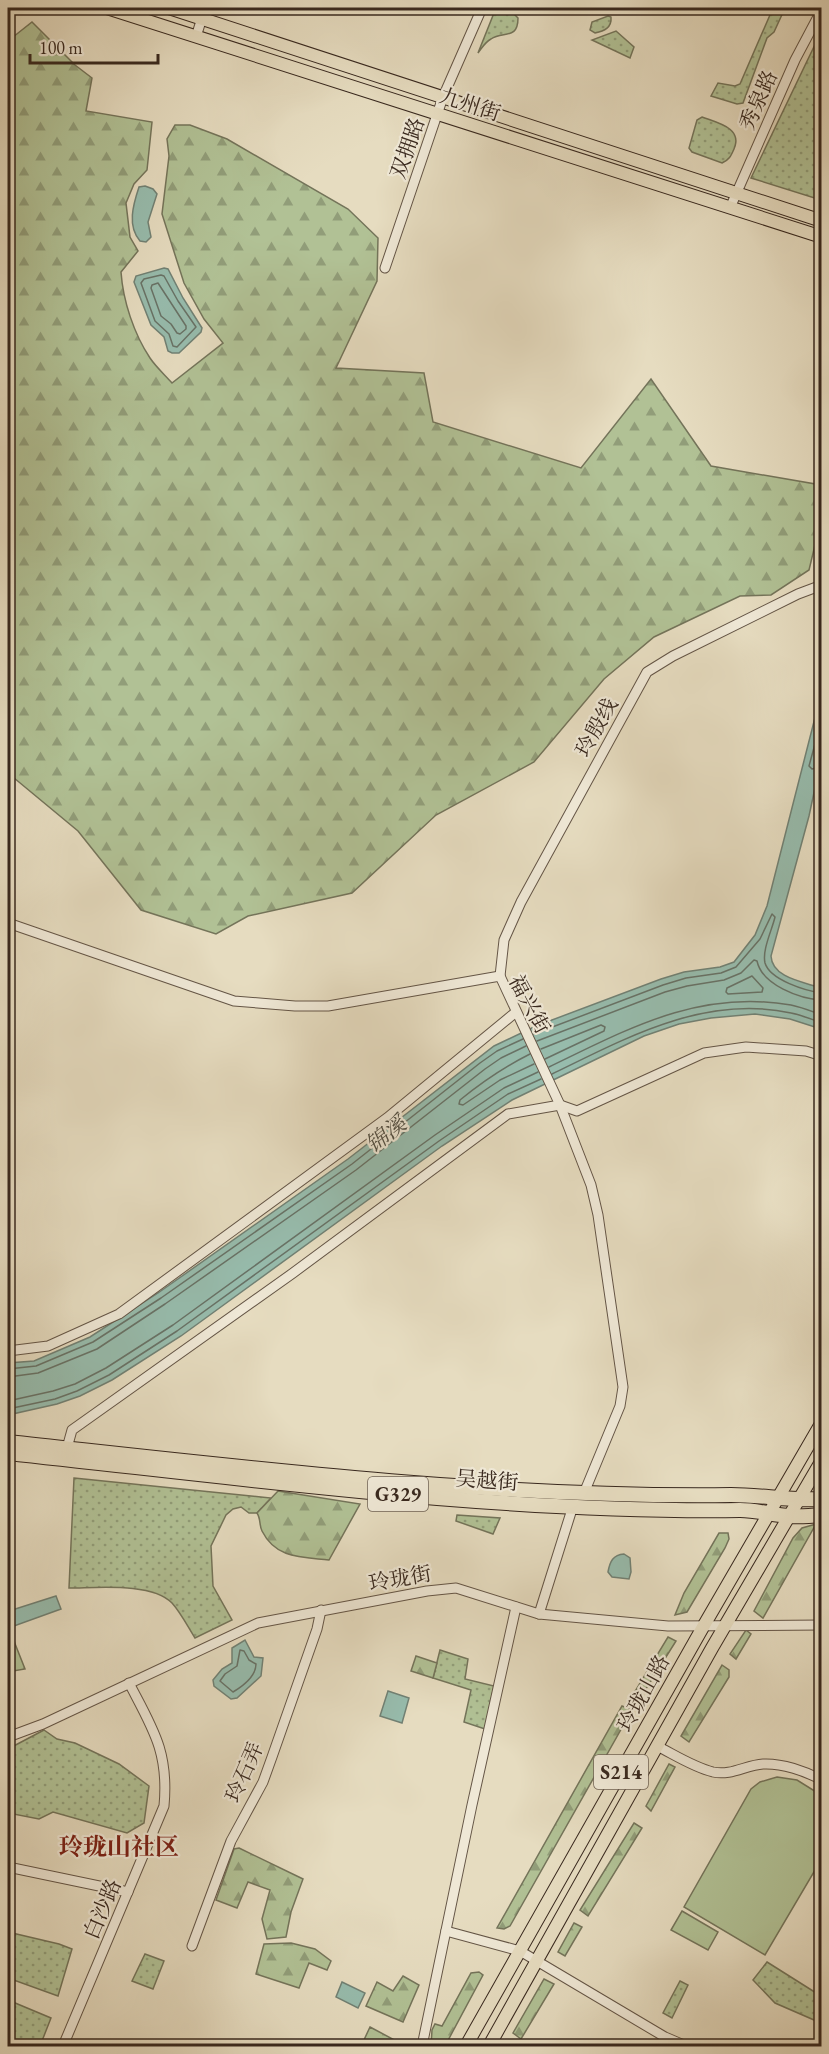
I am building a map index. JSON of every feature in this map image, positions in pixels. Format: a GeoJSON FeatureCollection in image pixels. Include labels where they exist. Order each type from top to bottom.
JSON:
{"type":"FeatureCollection","features":[{"type":"Feature","properties":{"kind":"highway","name":"吴越街"},"geometry":{"type":"LineString","coordinates":[[8,1442],[374,1479],[520,1491],[664,1496],[756,1495],[777,1499],[822,1499]]}},
{"type":"Feature","properties":{"kind":"highway","name":"吴越街"},"geometry":{"type":"LineString","coordinates":[[8,1454],[372,1492],[666,1511],[747,1510],[789,1516],[822,1515]]}},
{"type":"Feature","properties":{"kind":"main road","name":"九州街"},"geometry":{"type":"LineString","coordinates":[[107,8],[822,237]]}},
{"type":"Feature","properties":{"kind":"main road","name":"九州街"},"geometry":{"type":"LineString","coordinates":[[169,8],[204,13],[442,97],[822,221]]}},
{"type":"Feature","properties":{"kind":"main road","name":"玲珑山路"},"geometry":{"type":"LineString","coordinates":[[466,2046],[822,1422]]}},
{"type":"Feature","properties":{"kind":"main road","name":"玲珑山路"},"geometry":{"type":"LineString","coordinates":[[489,2046],[725,1626],[822,1460]]}},
{"type":"Feature","properties":{"kind":"street","name":"双拥路"},"geometry":{"type":"LineString","coordinates":[[385,268],[442,97],[482,8]]}},
{"type":"Feature","properties":{"kind":"street","name":"秀泉路"},"geometry":{"type":"LineString","coordinates":[[730,207],[795,60],[822,9]]}},
{"type":"Feature","properties":{"kind":"street"},"geometry":{"type":"LineString","coordinates":[[196,37],[204,13]]}},
{"type":"Feature","properties":{"kind":"street","name":"玲殷线"},"geometry":{"type":"LineString","coordinates":[[500,976],[504,940],[521,902],[648,672],[673,656],[798,594],[822,585]]}},
{"type":"Feature","properties":{"kind":"street","name":"福兴街"},"geometry":{"type":"LineString","coordinates":[[8,923],[234,1001],[328,1006],[500,976],[560,1106],[591,1185],[598,1215],[623,1387],[620,1406],[585,1493]]}},
{"type":"Feature","properties":{"kind":"street"},"geometry":{"type":"LineString","coordinates":[[8,1351],[48,1346],[119,1314],[387,1118],[516,1012]]}},
{"type":"Feature","properties":{"kind":"street"},"geometry":{"type":"LineString","coordinates":[[67,1448],[72,1430],[293,1273],[508,1114],[560,1106],[577,1111],[704,1053],[746,1047],[806,1051],[822,1056]]}},
{"type":"Feature","properties":{"kind":"street"},"geometry":{"type":"LineString","coordinates":[[539,1614],[573,1506]]}},
{"type":"Feature","properties":{"kind":"street","name":"玲珑街"},"geometry":{"type":"LineString","coordinates":[[8,1737],[43,1724],[258,1623],[432,1590],[456,1588],[539,1614],[668,1626],[822,1625]]}},
{"type":"Feature","properties":{"kind":"street"},"geometry":{"type":"LineString","coordinates":[[422,2046],[516,1607]]}},
{"type":"Feature","properties":{"kind":"street","name":"玲石弄"},"geometry":{"type":"LineString","coordinates":[[192,1946],[231,1841],[262,1782],[272,1757],[317,1629],[321,1610]]}},
{"type":"Feature","properties":{"kind":"street","name":"白沙路"},"geometry":{"type":"LineString","coordinates":[[63,2046],[164,1806],[166,1782],[157,1736],[129,1683]]}},
{"type":"Feature","properties":{"kind":"street"},"geometry":{"type":"LineString","coordinates":[[657,1746],[714,1772],[732,1772],[762,1764],[785,1766],[822,1780]]}},
{"type":"Feature","properties":{"kind":"street"},"geometry":{"type":"LineString","coordinates":[[8,1867],[128,1892]]}},
{"type":"Feature","properties":{"kind":"street"},"geometry":{"type":"LineString","coordinates":[[446,1931],[520,1951],[665,2037],[686,2046]]}},
{"type":"Feature","properties":{"kind":"green space"},"geometry":{"type":"Polygon","coordinates":[[[496,8],[514,14],[518,18],[517,25],[513,32],[489,40],[478,53],[496,8]]]}},
{"type":"Feature","properties":{"kind":"green space"},"geometry":{"type":"Polygon","coordinates":[[[773,8],[785,8],[774,32],[767,38],[743,103],[737,104],[711,96],[718,83],[735,86],[740,84],[773,8]]]}},
{"type":"Feature","properties":{"kind":"green space"},"geometry":{"type":"Polygon","coordinates":[[[611,17],[611,21],[607,28],[595,33],[590,30],[592,22],[611,17]]]}},
{"type":"Feature","properties":{"kind":"green space"},"geometry":{"type":"Polygon","coordinates":[[[32,22],[75,65],[92,78],[86,111],[152,122],[147,170],[134,184],[126,203],[130,237],[138,251],[121,272],[127,306],[139,339],[152,361],[172,383],[223,343],[204,319],[184,283],[162,214],[169,156],[167,139],[175,125],[190,125],[227,139],[348,209],[378,238],[377,281],[336,368],[424,373],[433,422],[581,468],[651,379],[711,466],[821,485],[821,520],[809,570],[771,595],[740,596],[654,637],[604,679],[534,762],[436,815],[352,893],[248,916],[216,934],[141,910],[78,831],[8,773],[8,133],[13,103],[8,95],[8,41],[32,22]]]}},
{"type":"Feature","properties":{"kind":"green space"},"geometry":{"type":"Polygon","coordinates":[[[616,31],[634,47],[630,58],[592,40],[616,31]]]}},
{"type":"Feature","properties":{"kind":"green space"},"geometry":{"type":"Polygon","coordinates":[[[821,32],[822,200],[751,178],[821,32]]]}},
{"type":"Feature","properties":{"kind":"green space"},"geometry":{"type":"Polygon","coordinates":[[[702,117],[722,124],[735,136],[736,142],[732,154],[722,163],[692,152],[689,148],[697,120],[702,117]]]}},
{"type":"Feature","properties":{"kind":"green space"},"geometry":{"type":"Polygon","coordinates":[[[74,1478],[271,1498],[257,1513],[249,1513],[241,1507],[233,1509],[226,1515],[211,1546],[213,1586],[232,1620],[195,1638],[172,1603],[163,1596],[138,1589],[69,1588],[74,1478]]]}},
{"type":"Feature","properties":{"kind":"green space"},"geometry":{"type":"Polygon","coordinates":[[[278,1491],[360,1504],[329,1560],[291,1555],[282,1552],[268,1540],[261,1529],[257,1513],[278,1491]]]}},
{"type":"Feature","properties":{"kind":"green space"},"geometry":{"type":"Polygon","coordinates":[[[457,1515],[500,1518],[493,1534],[456,1521],[457,1515]]]}},
{"type":"Feature","properties":{"kind":"green space"},"geometry":{"type":"Polygon","coordinates":[[[816,1524],[763,1618],[754,1611],[793,1538],[802,1528],[816,1524]]]}},
{"type":"Feature","properties":{"kind":"green space"},"geometry":{"type":"Polygon","coordinates":[[[719,1533],[728,1533],[729,1539],[725,1548],[687,1612],[675,1615],[684,1593],[719,1533]]]}},
{"type":"Feature","properties":{"kind":"green space"},"geometry":{"type":"Polygon","coordinates":[[[8,1626],[25,1669],[13,1671],[8,1668],[8,1626]]]}},
{"type":"Feature","properties":{"kind":"green space"},"geometry":{"type":"Polygon","coordinates":[[[746,1630],[751,1634],[736,1659],[730,1654],[746,1630]]]}},
{"type":"Feature","properties":{"kind":"green space"},"geometry":{"type":"Polygon","coordinates":[[[668,1637],[676,1641],[644,1692],[634,1693],[668,1637]]]}},
{"type":"Feature","properties":{"kind":"green space"},"geometry":{"type":"Polygon","coordinates":[[[440,1650],[468,1659],[465,1679],[494,1686],[485,1729],[464,1722],[471,1690],[433,1678],[440,1650]]]}},
{"type":"Feature","properties":{"kind":"green space"},"geometry":{"type":"Polygon","coordinates":[[[416,1656],[437,1663],[433,1678],[411,1671],[416,1656]]]}},
{"type":"Feature","properties":{"kind":"green space"},"geometry":{"type":"Polygon","coordinates":[[[722,1665],[729,1670],[729,1677],[689,1742],[681,1736],[722,1665]]]}},
{"type":"Feature","properties":{"kind":"green space"},"geometry":{"type":"Polygon","coordinates":[[[622,1706],[632,1710],[510,1926],[504,1929],[497,1928],[622,1706]]]}},
{"type":"Feature","properties":{"kind":"green space"},"geometry":{"type":"Polygon","coordinates":[[[44,1730],[57,1739],[75,1743],[119,1764],[149,1786],[144,1823],[127,1833],[53,1812],[39,1819],[8,1813],[8,1749],[44,1730]]]}},
{"type":"Feature","properties":{"kind":"green space"},"geometry":{"type":"Polygon","coordinates":[[[669,1764],[675,1767],[651,1811],[646,1806],[669,1764]]]}},
{"type":"Feature","properties":{"kind":"green space"},"geometry":{"type":"Polygon","coordinates":[[[777,1777],[797,1780],[821,1795],[821,1860],[765,1955],[684,1907],[751,1789],[760,1782],[777,1777]]]}},
{"type":"Feature","properties":{"kind":"green space"},"geometry":{"type":"Polygon","coordinates":[[[634,1823],[642,1828],[588,1916],[580,1910],[634,1823]]]}},
{"type":"Feature","properties":{"kind":"green space"},"geometry":{"type":"Polygon","coordinates":[[[239,1848],[303,1879],[291,1912],[286,1937],[267,1939],[262,1919],[270,1890],[248,1882],[237,1908],[216,1900],[234,1849],[239,1848]]]}},
{"type":"Feature","properties":{"kind":"green space"},"geometry":{"type":"Polygon","coordinates":[[[682,1911],[718,1932],[708,1950],[671,1930],[682,1911]]]}},
{"type":"Feature","properties":{"kind":"green space"},"geometry":{"type":"Polygon","coordinates":[[[574,1923],[582,1927],[565,1956],[558,1952],[574,1923]]]}},
{"type":"Feature","properties":{"kind":"green space"},"geometry":{"type":"Polygon","coordinates":[[[8,1932],[72,1949],[58,1996],[8,1978],[8,1932]]]}},
{"type":"Feature","properties":{"kind":"green space"},"geometry":{"type":"Polygon","coordinates":[[[291,1943],[315,1949],[331,1961],[327,1970],[309,1963],[299,1988],[256,1974],[264,1944],[291,1943]]]}},
{"type":"Feature","properties":{"kind":"green space"},"geometry":{"type":"Polygon","coordinates":[[[145,1954],[164,1961],[153,1989],[132,1981],[145,1954]]]}},
{"type":"Feature","properties":{"kind":"green space"},"geometry":{"type":"Polygon","coordinates":[[[767,1962],[821,1996],[821,2023],[775,2003],[753,1980],[767,1962]]]}},
{"type":"Feature","properties":{"kind":"green space"},"geometry":{"type":"Polygon","coordinates":[[[479,1972],[483,1975],[445,2046],[431,2046],[432,2030],[435,2024],[442,2026],[471,1973],[479,1972]]]}},
{"type":"Feature","properties":{"kind":"green space"},"geometry":{"type":"Polygon","coordinates":[[[403,1976],[419,1985],[403,2022],[366,2006],[377,1982],[393,1991],[403,1976]]]}},
{"type":"Feature","properties":{"kind":"green space"},"geometry":{"type":"Polygon","coordinates":[[[544,1979],[554,1984],[521,2039],[513,2033],[544,1979]]]}},
{"type":"Feature","properties":{"kind":"green space"},"geometry":{"type":"Polygon","coordinates":[[[680,1981],[688,1985],[672,2018],[663,2013],[680,1981]]]}},
{"type":"Feature","properties":{"kind":"green space"},"geometry":{"type":"Polygon","coordinates":[[[8,2000],[51,2018],[40,2046],[8,2046],[8,2000]]]}},
{"type":"Feature","properties":{"kind":"green space"},"geometry":{"type":"Polygon","coordinates":[[[370,2027],[402,2044],[401,2046],[373,2046],[363,2042],[370,2027]]]}},
{"type":"Feature","properties":{"kind":"water"},"geometry":{"type":"Polygon","coordinates":[[[145,186],[153,189],[157,194],[148,222],[151,237],[146,242],[140,241],[132,222],[139,187],[145,186]]]}},
{"type":"Feature","properties":{"kind":"water"},"geometry":{"type":"Polygon","coordinates":[[[164,268],[168,269],[202,328],[201,332],[179,353],[168,351],[164,337],[151,325],[134,282],[136,276],[164,268]]]}},
{"type":"Feature","properties":{"kind":"water","name":"锦溪"},"geometry":{"type":"Polygon","coordinates":[[[821,694],[821,760],[809,816],[771,956],[777,969],[783,974],[821,988],[821,1029],[790,1019],[755,1014],[679,1024],[644,1036],[512,1100],[442,1146],[181,1336],[112,1380],[80,1396],[57,1404],[8,1415],[8,1363],[34,1361],[90,1337],[158,1293],[348,1159],[494,1046],[536,1026],[661,979],[734,962],[755,935],[767,906],[821,694]]]}},
{"type":"Feature","properties":{"kind":"water"},"geometry":{"type":"Polygon","coordinates":[[[624,1554],[630,1558],[629,1579],[612,1577],[608,1572],[611,1562],[615,1557],[624,1554]]]}},
{"type":"Feature","properties":{"kind":"water"},"geometry":{"type":"Polygon","coordinates":[[[56,1596],[61,1609],[14,1626],[12,1610],[56,1596]]]}},
{"type":"Feature","properties":{"kind":"water"},"geometry":{"type":"Polygon","coordinates":[[[245,1640],[254,1657],[263,1658],[261,1676],[237,1698],[231,1699],[214,1686],[213,1680],[222,1669],[232,1663],[232,1648],[245,1640]]]}},
{"type":"Feature","properties":{"kind":"water"},"geometry":{"type":"Polygon","coordinates":[[[388,1691],[409,1698],[402,1723],[380,1716],[388,1691]]]}},
{"type":"Feature","properties":{"kind":"water"},"geometry":{"type":"Polygon","coordinates":[[[342,1982],[365,1993],[358,2008],[336,1997],[342,1982]]]}},
{"type":"Feature","properties":{"kind":"district","name":"玲珑山社区"},"geometry":{"type":"Point","coordinates":[119,1846]}}]}
